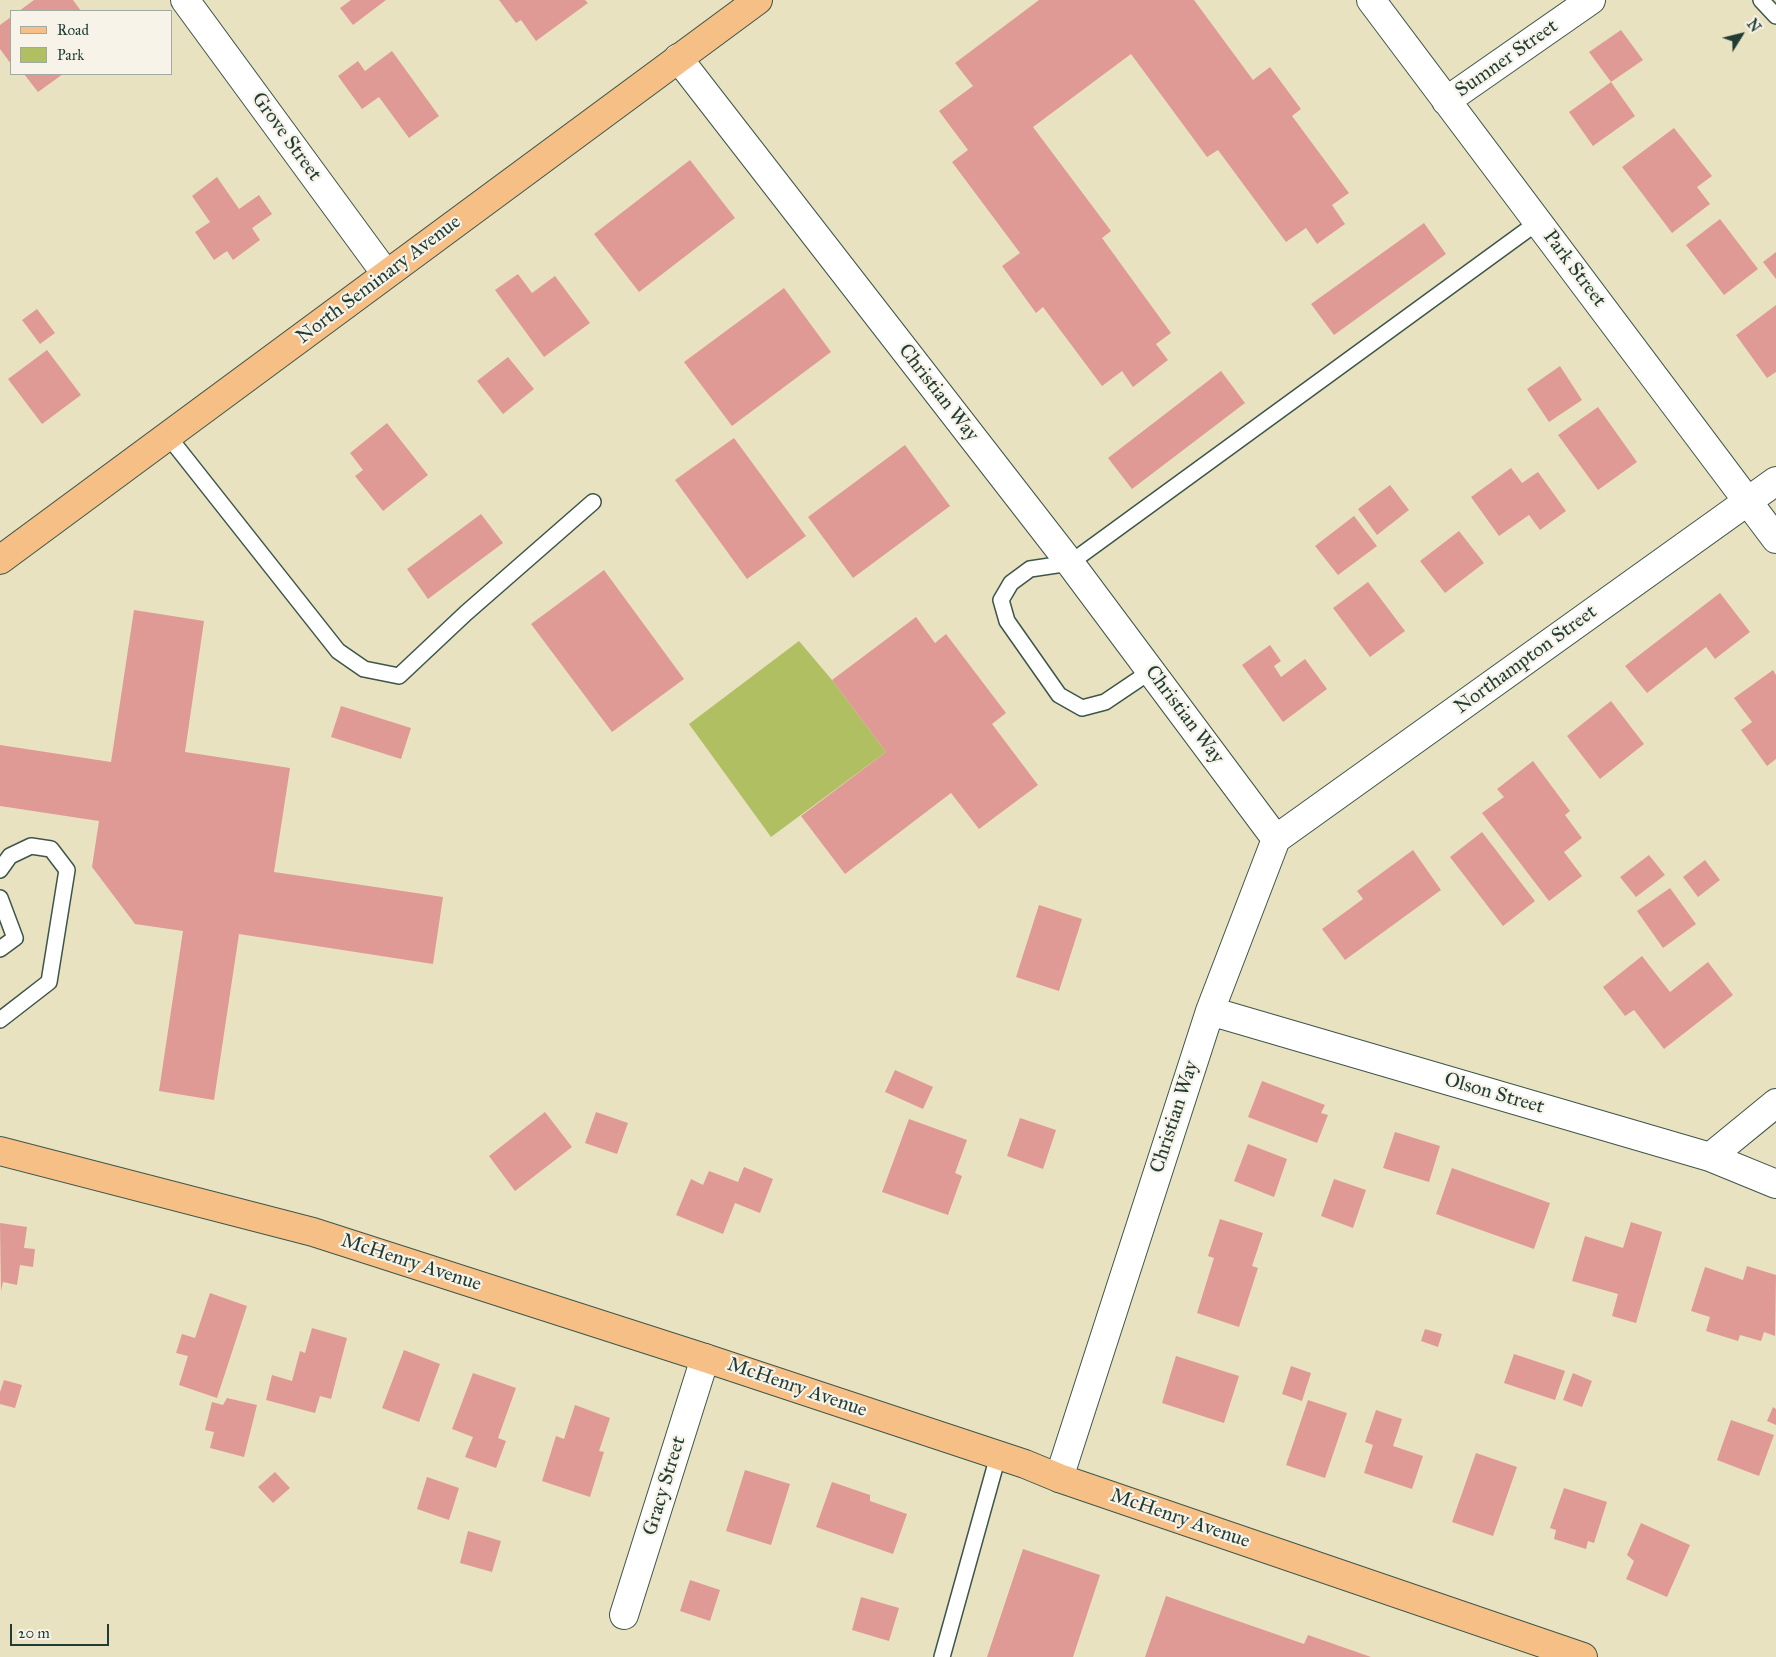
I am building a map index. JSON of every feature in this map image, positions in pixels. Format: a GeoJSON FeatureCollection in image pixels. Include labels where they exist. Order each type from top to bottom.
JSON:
{"type":"FeatureCollection","features":[{"type":"Feature","properties":{"kind":"main road","name":"North Seminary Avenue"},"geometry":{"type":"LineString","coordinates":[[0,560],[758,0]]}},
{"type":"Feature","properties":{"kind":"main road","name":"McHenry Avenue"},"geometry":{"type":"LineString","coordinates":[[0,1151],[313,1232],[705,1358],[1025,1464],[1059,1478],[1583,1657]]}},
{"type":"Feature","properties":{"kind":"street","name":"Grove Street"},"geometry":{"type":"LineString","coordinates":[[185,0],[386,274]]}},
{"type":"Feature","properties":{"kind":"street","name":"Park Street"},"geometry":{"type":"LineString","coordinates":[[1371,0],[1776,539]]}},
{"type":"Feature","properties":{"kind":"street","name":"Sumner Street"},"geometry":{"type":"LineString","coordinates":[[1446,101],[1591,0]]}},
{"type":"Feature","properties":{"kind":"street","name":"Christian Way"},"geometry":{"type":"LineString","coordinates":[[678,58],[1070,564],[1276,839],[1210,1010],[1059,1478]]}},
{"type":"Feature","properties":{"kind":"street","name":"Northampton Street"},"geometry":{"type":"LineString","coordinates":[[1276,839],[1776,481]]}},
{"type":"Feature","properties":{"kind":"street","name":"Olson Street"},"geometry":{"type":"LineString","coordinates":[[1210,1010],[1710,1157],[1776,1184]]}},
{"type":"Feature","properties":{"kind":"street"},"geometry":{"type":"LineString","coordinates":[[1710,1157],[1776,1103]]}},
{"type":"Feature","properties":{"kind":"street","name":"Gracy Street"},"geometry":{"type":"LineString","coordinates":[[624,1615],[705,1358]]}},
{"type":"Feature","properties":{"kind":"lane"},"geometry":{"type":"LineString","coordinates":[[1761,0],[1776,16]]}},
{"type":"Feature","properties":{"kind":"lane"},"geometry":{"type":"LineString","coordinates":[[1151,671],[1105,702],[1082,708],[1059,695],[1007,621],[1001,600],[1011,583],[1030,569],[1070,564],[1538,222]]}},
{"type":"Feature","properties":{"kind":"lane"},"geometry":{"type":"LineString","coordinates":[[168,436],[338,651],[364,669],[399,676],[466,613],[593,502]]}},
{"type":"Feature","properties":{"kind":"lane"},"geometry":{"type":"LineString","coordinates":[[0,870],[10,856],[30,846],[51,849],[67,870],[49,982],[0,1020]]}},
{"type":"Feature","properties":{"kind":"lane"},"geometry":{"type":"LineString","coordinates":[[0,898],[15,938],[0,948]]}},
{"type":"Feature","properties":{"kind":"lane"},"geometry":{"type":"LineString","coordinates":[[942,1657],[998,1456]]}},
{"type":"Feature","properties":{"kind":"green space"},"geometry":{"type":"Polygon","coordinates":[[[799,641],[832,680],[886,752],[771,837],[689,724],[799,641]]]}},
{"type":"Feature","properties":{"kind":"building"},"geometry":{"type":"Polygon","coordinates":[[[34,0],[73,0],[80,10],[20,10],[34,0]]]}},
{"type":"Feature","properties":{"kind":"building"},"geometry":{"type":"Polygon","coordinates":[[[351,0],[386,0],[353,25],[340,8],[351,0]]]}},
{"type":"Feature","properties":{"kind":"building"},"geometry":{"type":"Polygon","coordinates":[[[499,0],[585,0],[588,3],[536,41],[521,20],[516,23],[499,0]]]}},
{"type":"Feature","properties":{"kind":"building"},"geometry":{"type":"Polygon","coordinates":[[[1039,0],[1194,0],[1253,80],[1270,67],[1301,109],[1292,116],[1349,193],[1332,205],[1345,224],[1317,244],[1306,228],[1286,242],[1218,150],[1207,157],[1131,54],[1033,127],[1111,231],[1102,238],[1171,333],[1156,344],[1168,360],[1133,387],[1122,371],[1102,386],[1043,307],[1036,313],[1002,266],[1020,253],[952,162],[968,150],[939,111],[973,86],[955,63],[1039,0]]]}},
{"type":"Feature","properties":{"kind":"building"},"geometry":{"type":"Polygon","coordinates":[[[10,18],[10,63],[0,49],[0,25],[10,18]]]}},
{"type":"Feature","properties":{"kind":"building"},"geometry":{"type":"Polygon","coordinates":[[[1621,30],[1643,60],[1611,82],[1589,52],[1621,30]]]}},
{"type":"Feature","properties":{"kind":"building"},"geometry":{"type":"Polygon","coordinates":[[[392,51],[439,116],[409,138],[379,97],[362,109],[338,76],[358,61],[365,71],[392,51]]]}},
{"type":"Feature","properties":{"kind":"building"},"geometry":{"type":"Polygon","coordinates":[[[25,75],[62,75],[38,92],[25,75]]]}},
{"type":"Feature","properties":{"kind":"building"},"geometry":{"type":"Polygon","coordinates":[[[1611,82],[1635,116],[1593,146],[1569,112],[1611,82]]]}},
{"type":"Feature","properties":{"kind":"building"},"geometry":{"type":"Polygon","coordinates":[[[1674,128],[1712,176],[1697,187],[1710,204],[1672,233],[1622,167],[1674,128]]]}},
{"type":"Feature","properties":{"kind":"building"},"geometry":{"type":"Polygon","coordinates":[[[690,160],[735,218],[639,292],[594,234],[690,160]]]}},
{"type":"Feature","properties":{"kind":"building"},"geometry":{"type":"Polygon","coordinates":[[[217,177],[239,209],[259,195],[272,214],[252,228],[260,240],[233,260],[227,251],[214,260],[195,232],[210,222],[192,196],[217,177]]]}},
{"type":"Feature","properties":{"kind":"building"},"geometry":{"type":"Polygon","coordinates":[[[1720,219],[1758,269],[1724,295],[1686,245],[1720,219]]]}},
{"type":"Feature","properties":{"kind":"building"},"geometry":{"type":"Polygon","coordinates":[[[1424,223],[1446,254],[1334,335],[1311,304],[1424,223]]]}},
{"type":"Feature","properties":{"kind":"building"},"geometry":{"type":"Polygon","coordinates":[[[1776,252],[1776,279],[1763,262],[1776,252]]]}},
{"type":"Feature","properties":{"kind":"building"},"geometry":{"type":"Polygon","coordinates":[[[518,274],[532,293],[555,276],[590,323],[544,357],[495,290],[518,274]]]}},
{"type":"Feature","properties":{"kind":"building"},"geometry":{"type":"Polygon","coordinates":[[[784,288],[831,352],[732,426],[684,362],[784,288]]]}},
{"type":"Feature","properties":{"kind":"building"},"geometry":{"type":"Polygon","coordinates":[[[1776,305],[1776,372],[1767,378],[1736,335],[1776,305]]]}},
{"type":"Feature","properties":{"kind":"building"},"geometry":{"type":"Polygon","coordinates":[[[37,309],[55,333],[40,344],[22,320],[37,309]]]}},
{"type":"Feature","properties":{"kind":"building"},"geometry":{"type":"Polygon","coordinates":[[[47,350],[81,395],[42,424],[8,379],[47,350]]]}},
{"type":"Feature","properties":{"kind":"building"},"geometry":{"type":"Polygon","coordinates":[[[508,357],[534,389],[503,414],[477,381],[508,357]]]}},
{"type":"Feature","properties":{"kind":"building"},"geometry":{"type":"Polygon","coordinates":[[[1560,366],[1582,400],[1549,422],[1527,389],[1560,366]]]}},
{"type":"Feature","properties":{"kind":"building"},"geometry":{"type":"Polygon","coordinates":[[[1221,371],[1245,403],[1132,489],[1108,458],[1221,371]]]}},
{"type":"Feature","properties":{"kind":"building"},"geometry":{"type":"Polygon","coordinates":[[[1598,407],[1637,462],[1598,490],[1558,435],[1598,407]]]}},
{"type":"Feature","properties":{"kind":"building"},"geometry":{"type":"Polygon","coordinates":[[[387,423],[428,475],[383,511],[355,476],[363,470],[350,453],[387,423]]]}},
{"type":"Feature","properties":{"kind":"building"},"geometry":{"type":"Polygon","coordinates":[[[734,438],[806,536],[747,579],[675,480],[734,438]]]}},
{"type":"Feature","properties":{"kind":"building"},"geometry":{"type":"Polygon","coordinates":[[[905,445],[950,506],[853,578],[808,517],[905,445]]]}},
{"type":"Feature","properties":{"kind":"building"},"geometry":{"type":"Polygon","coordinates":[[[1511,468],[1522,483],[1538,472],[1566,511],[1540,530],[1529,515],[1499,536],[1471,497],[1511,468]]]}},
{"type":"Feature","properties":{"kind":"building"},"geometry":{"type":"Polygon","coordinates":[[[1390,485],[1409,510],[1377,535],[1358,509],[1390,485]]]}},
{"type":"Feature","properties":{"kind":"building"},"geometry":{"type":"Polygon","coordinates":[[[481,514],[503,543],[428,599],[407,569],[481,514]]]}},
{"type":"Feature","properties":{"kind":"building"},"geometry":{"type":"Polygon","coordinates":[[[1354,516],[1377,546],[1338,575],[1315,546],[1354,516]]]}},
{"type":"Feature","properties":{"kind":"building"},"geometry":{"type":"Polygon","coordinates":[[[1459,531],[1484,563],[1445,593],[1420,561],[1459,531]]]}},
{"type":"Feature","properties":{"kind":"building"},"geometry":{"type":"Polygon","coordinates":[[[604,570],[684,679],[612,732],[531,624],[604,570]]]}},
{"type":"Feature","properties":{"kind":"building"},"geometry":{"type":"Polygon","coordinates":[[[1368,582],[1405,631],[1370,657],[1333,608],[1368,582]]]}},
{"type":"Feature","properties":{"kind":"building"},"geometry":{"type":"Polygon","coordinates":[[[1720,593],[1750,632],[1715,659],[1706,647],[1647,693],[1625,666],[1720,593]]]}},
{"type":"Feature","properties":{"kind":"building"},"geometry":{"type":"Polygon","coordinates":[[[134,610],[204,621],[185,752],[290,768],[274,872],[443,897],[433,964],[239,934],[214,1100],[159,1091],[183,931],[135,924],[92,867],[99,821],[0,806],[0,745],[111,762],[134,610]]]}},
{"type":"Feature","properties":{"kind":"building"},"geometry":{"type":"Polygon","coordinates":[[[916,617],[935,643],[946,634],[1006,713],[992,724],[1038,785],[979,829],[951,793],[845,874],[801,816],[886,752],[832,680],[916,617]]]}},
{"type":"Feature","properties":{"kind":"building"},"geometry":{"type":"Polygon","coordinates":[[[1270,645],[1281,661],[1274,666],[1281,677],[1305,659],[1327,689],[1283,722],[1242,665],[1270,645]]]}},
{"type":"Feature","properties":{"kind":"building"},"geometry":{"type":"Polygon","coordinates":[[[1773,670],[1776,675],[1776,759],[1767,766],[1741,730],[1752,722],[1734,698],[1773,670]]]}},
{"type":"Feature","properties":{"kind":"building"},"geometry":{"type":"Polygon","coordinates":[[[1611,701],[1644,744],[1600,779],[1567,736],[1611,701]]]}},
{"type":"Feature","properties":{"kind":"building"},"geometry":{"type":"Polygon","coordinates":[[[341,706],[411,728],[401,759],[331,737],[341,706]]]}},
{"type":"Feature","properties":{"kind":"building"},"geometry":{"type":"Polygon","coordinates":[[[1533,761],[1570,811],[1565,815],[1582,838],[1564,852],[1582,876],[1549,901],[1482,813],[1504,797],[1497,789],[1533,761]]]}},
{"type":"Feature","properties":{"kind":"building"},"geometry":{"type":"Polygon","coordinates":[[[1482,832],[1535,901],[1503,926],[1450,857],[1482,832]]]}},
{"type":"Feature","properties":{"kind":"building"},"geometry":{"type":"Polygon","coordinates":[[[1413,850],[1441,890],[1345,960],[1322,929],[1363,899],[1357,891],[1413,850]]]}},
{"type":"Feature","properties":{"kind":"building"},"geometry":{"type":"Polygon","coordinates":[[[1649,855],[1665,875],[1636,897],[1620,877],[1649,855]]]}},
{"type":"Feature","properties":{"kind":"building"},"geometry":{"type":"Polygon","coordinates":[[[1705,860],[1720,880],[1698,897],[1683,877],[1705,860]]]}},
{"type":"Feature","properties":{"kind":"building"},"geometry":{"type":"Polygon","coordinates":[[[1670,888],[1696,924],[1663,948],[1637,911],[1670,888]]]}},
{"type":"Feature","properties":{"kind":"building"},"geometry":{"type":"Polygon","coordinates":[[[1039,905],[1082,919],[1059,991],[1016,977],[1039,905]]]}},
{"type":"Feature","properties":{"kind":"building"},"geometry":{"type":"Polygon","coordinates":[[[1642,956],[1670,992],[1708,962],[1733,995],[1664,1049],[1634,1010],[1625,1016],[1603,987],[1642,956]]]}},
{"type":"Feature","properties":{"kind":"building"},"geometry":{"type":"Polygon","coordinates":[[[895,1070],[933,1087],[923,1109],[885,1092],[895,1070]]]}},
{"type":"Feature","properties":{"kind":"building"},"geometry":{"type":"Polygon","coordinates":[[[1262,1081],[1325,1105],[1321,1113],[1328,1115],[1317,1143],[1248,1117],[1262,1081]]]}},
{"type":"Feature","properties":{"kind":"building"},"geometry":{"type":"Polygon","coordinates":[[[545,1112],[572,1147],[515,1191],[489,1156],[545,1112]]]}},
{"type":"Feature","properties":{"kind":"building"},"geometry":{"type":"Polygon","coordinates":[[[596,1112],[628,1123],[617,1154],[585,1143],[596,1112]]]}},
{"type":"Feature","properties":{"kind":"building"},"geometry":{"type":"Polygon","coordinates":[[[1020,1118],[1056,1130],[1043,1169],[1007,1156],[1020,1118]]]}},
{"type":"Feature","properties":{"kind":"building"},"geometry":{"type":"Polygon","coordinates":[[[909,1119],[967,1140],[955,1173],[962,1176],[948,1215],[882,1192],[909,1119]]]}},
{"type":"Feature","properties":{"kind":"building"},"geometry":{"type":"Polygon","coordinates":[[[1395,1132],[1440,1146],[1429,1182],[1383,1168],[1395,1132]]]}},
{"type":"Feature","properties":{"kind":"building"},"geometry":{"type":"Polygon","coordinates":[[[1248,1144],[1287,1159],[1274,1197],[1234,1181],[1248,1144]]]}},
{"type":"Feature","properties":{"kind":"building"},"geometry":{"type":"Polygon","coordinates":[[[744,1167],[773,1179],[760,1213],[735,1203],[723,1234],[676,1215],[691,1179],[703,1185],[709,1171],[738,1182],[744,1167]]]}},
{"type":"Feature","properties":{"kind":"building"},"geometry":{"type":"Polygon","coordinates":[[[1452,1168],[1550,1203],[1534,1249],[1436,1214],[1452,1168]]]}},
{"type":"Feature","properties":{"kind":"building"},"geometry":{"type":"Polygon","coordinates":[[[1334,1179],[1366,1190],[1353,1228],[1321,1216],[1334,1179]]]}},
{"type":"Feature","properties":{"kind":"building"},"geometry":{"type":"Polygon","coordinates":[[[1220,1219],[1263,1233],[1252,1266],[1258,1268],[1239,1327],[1197,1313],[1214,1258],[1208,1256],[1220,1219]]]}},
{"type":"Feature","properties":{"kind":"building"},"geometry":{"type":"Polygon","coordinates":[[[1631,1222],[1662,1232],[1636,1323],[1612,1316],[1618,1294],[1572,1281],[1585,1236],[1623,1248],[1631,1222]]]}},
{"type":"Feature","properties":{"kind":"building"},"geometry":{"type":"Polygon","coordinates":[[[0,1223],[27,1227],[24,1248],[35,1249],[33,1267],[20,1265],[17,1285],[3,1282],[1,1291],[0,1223]]]}},
{"type":"Feature","properties":{"kind":"building"},"geometry":{"type":"Polygon","coordinates":[[[1747,1266],[1776,1275],[1775,1336],[1764,1332],[1761,1341],[1740,1335],[1738,1341],[1706,1331],[1710,1317],[1691,1311],[1705,1267],[1743,1280],[1747,1266]]]}},
{"type":"Feature","properties":{"kind":"building"},"geometry":{"type":"Polygon","coordinates":[[[210,1293],[247,1306],[217,1398],[179,1385],[188,1356],[176,1353],[182,1334],[195,1338],[210,1293]]]}},
{"type":"Feature","properties":{"kind":"building"},"geometry":{"type":"Polygon","coordinates":[[[312,1328],[347,1338],[331,1399],[320,1396],[315,1413],[266,1400],[272,1375],[292,1381],[300,1351],[305,1353],[312,1328]]]}},
{"type":"Feature","properties":{"kind":"building"},"geometry":{"type":"Polygon","coordinates":[[[1425,1329],[1442,1334],[1438,1347],[1421,1341],[1425,1329]]]}},
{"type":"Feature","properties":{"kind":"building"},"geometry":{"type":"Polygon","coordinates":[[[404,1350],[440,1364],[419,1422],[382,1408],[404,1350]]]}},
{"type":"Feature","properties":{"kind":"building"},"geometry":{"type":"Polygon","coordinates":[[[1514,1354],[1565,1371],[1555,1400],[1504,1383],[1514,1354]]]}},
{"type":"Feature","properties":{"kind":"building"},"geometry":{"type":"Polygon","coordinates":[[[1176,1356],[1239,1376],[1224,1423],[1162,1403],[1176,1356]]]}},
{"type":"Feature","properties":{"kind":"building"},"geometry":{"type":"Polygon","coordinates":[[[1291,1366],[1311,1373],[1302,1401],[1282,1394],[1291,1366]]]}},
{"type":"Feature","properties":{"kind":"building"},"geometry":{"type":"Polygon","coordinates":[[[473,1373],[516,1388],[498,1438],[506,1441],[496,1468],[465,1457],[473,1437],[452,1429],[473,1373]]]}},
{"type":"Feature","properties":{"kind":"building"},"geometry":{"type":"Polygon","coordinates":[[[1573,1373],[1592,1381],[1582,1407],[1563,1400],[1573,1373]]]}},
{"type":"Feature","properties":{"kind":"building"},"geometry":{"type":"Polygon","coordinates":[[[4,1380],[22,1385],[15,1408],[0,1404],[0,1392],[4,1380]]]}},
{"type":"Feature","properties":{"kind":"building"},"geometry":{"type":"Polygon","coordinates":[[[227,1398],[257,1405],[244,1457],[210,1448],[214,1432],[205,1430],[212,1402],[223,1405],[227,1398]]]}},
{"type":"Feature","properties":{"kind":"building"},"geometry":{"type":"Polygon","coordinates":[[[1308,1400],[1347,1413],[1325,1478],[1286,1465],[1308,1400]]]}},
{"type":"Feature","properties":{"kind":"building"},"geometry":{"type":"Polygon","coordinates":[[[575,1405],[610,1418],[599,1451],[604,1452],[590,1497],[542,1481],[556,1436],[564,1439],[575,1405]]]}},
{"type":"Feature","properties":{"kind":"building"},"geometry":{"type":"Polygon","coordinates":[[[1773,1407],[1776,1409],[1776,1425],[1767,1421],[1773,1407]]]}},
{"type":"Feature","properties":{"kind":"building"},"geometry":{"type":"Polygon","coordinates":[[[1376,1410],[1402,1419],[1393,1446],[1423,1456],[1412,1489],[1364,1473],[1373,1445],[1365,1442],[1376,1410]]]}},
{"type":"Feature","properties":{"kind":"building"},"geometry":{"type":"Polygon","coordinates":[[[1731,1420],[1774,1435],[1759,1476],[1717,1460],[1731,1420]]]}},
{"type":"Feature","properties":{"kind":"building"},"geometry":{"type":"Polygon","coordinates":[[[1476,1453],[1517,1467],[1493,1536],[1452,1522],[1476,1453]]]}},
{"type":"Feature","properties":{"kind":"building"},"geometry":{"type":"Polygon","coordinates":[[[745,1470],[790,1484],[771,1545],[726,1531],[745,1470]]]}},
{"type":"Feature","properties":{"kind":"building"},"geometry":{"type":"Polygon","coordinates":[[[275,1472],[290,1488],[273,1503],[258,1487],[275,1472]]]}},
{"type":"Feature","properties":{"kind":"building"},"geometry":{"type":"Polygon","coordinates":[[[427,1477],[459,1488],[449,1520],[417,1509],[427,1477]]]}},
{"type":"Feature","properties":{"kind":"building"},"geometry":{"type":"Polygon","coordinates":[[[832,1482],[870,1495],[870,1501],[907,1514],[893,1554],[816,1527],[832,1482]]]}},
{"type":"Feature","properties":{"kind":"building"},"geometry":{"type":"Polygon","coordinates":[[[1564,1488],[1607,1502],[1594,1543],[1588,1541],[1586,1549],[1554,1539],[1556,1530],[1550,1528],[1564,1488]]]}},
{"type":"Feature","properties":{"kind":"building"},"geometry":{"type":"Polygon","coordinates":[[[1641,1523],[1690,1545],[1667,1597],[1626,1579],[1634,1561],[1627,1555],[1641,1523]]]}},
{"type":"Feature","properties":{"kind":"building"},"geometry":{"type":"Polygon","coordinates":[[[468,1531],[501,1541],[492,1572],[460,1563],[468,1531]]]}},
{"type":"Feature","properties":{"kind":"building"},"geometry":{"type":"Polygon","coordinates":[[[1023,1549],[1100,1575],[1073,1657],[987,1657],[1023,1549]]]}},
{"type":"Feature","properties":{"kind":"building"},"geometry":{"type":"Polygon","coordinates":[[[690,1580],[720,1590],[710,1621],[680,1611],[690,1580]]]}},
{"type":"Feature","properties":{"kind":"building"},"geometry":{"type":"Polygon","coordinates":[[[1166,1596],[1304,1644],[1308,1635],[1371,1657],[1145,1657],[1166,1596]]]}},
{"type":"Feature","properties":{"kind":"building"},"geometry":{"type":"Polygon","coordinates":[[[861,1597],[899,1608],[889,1641],[852,1630],[861,1597]]]}}]}
